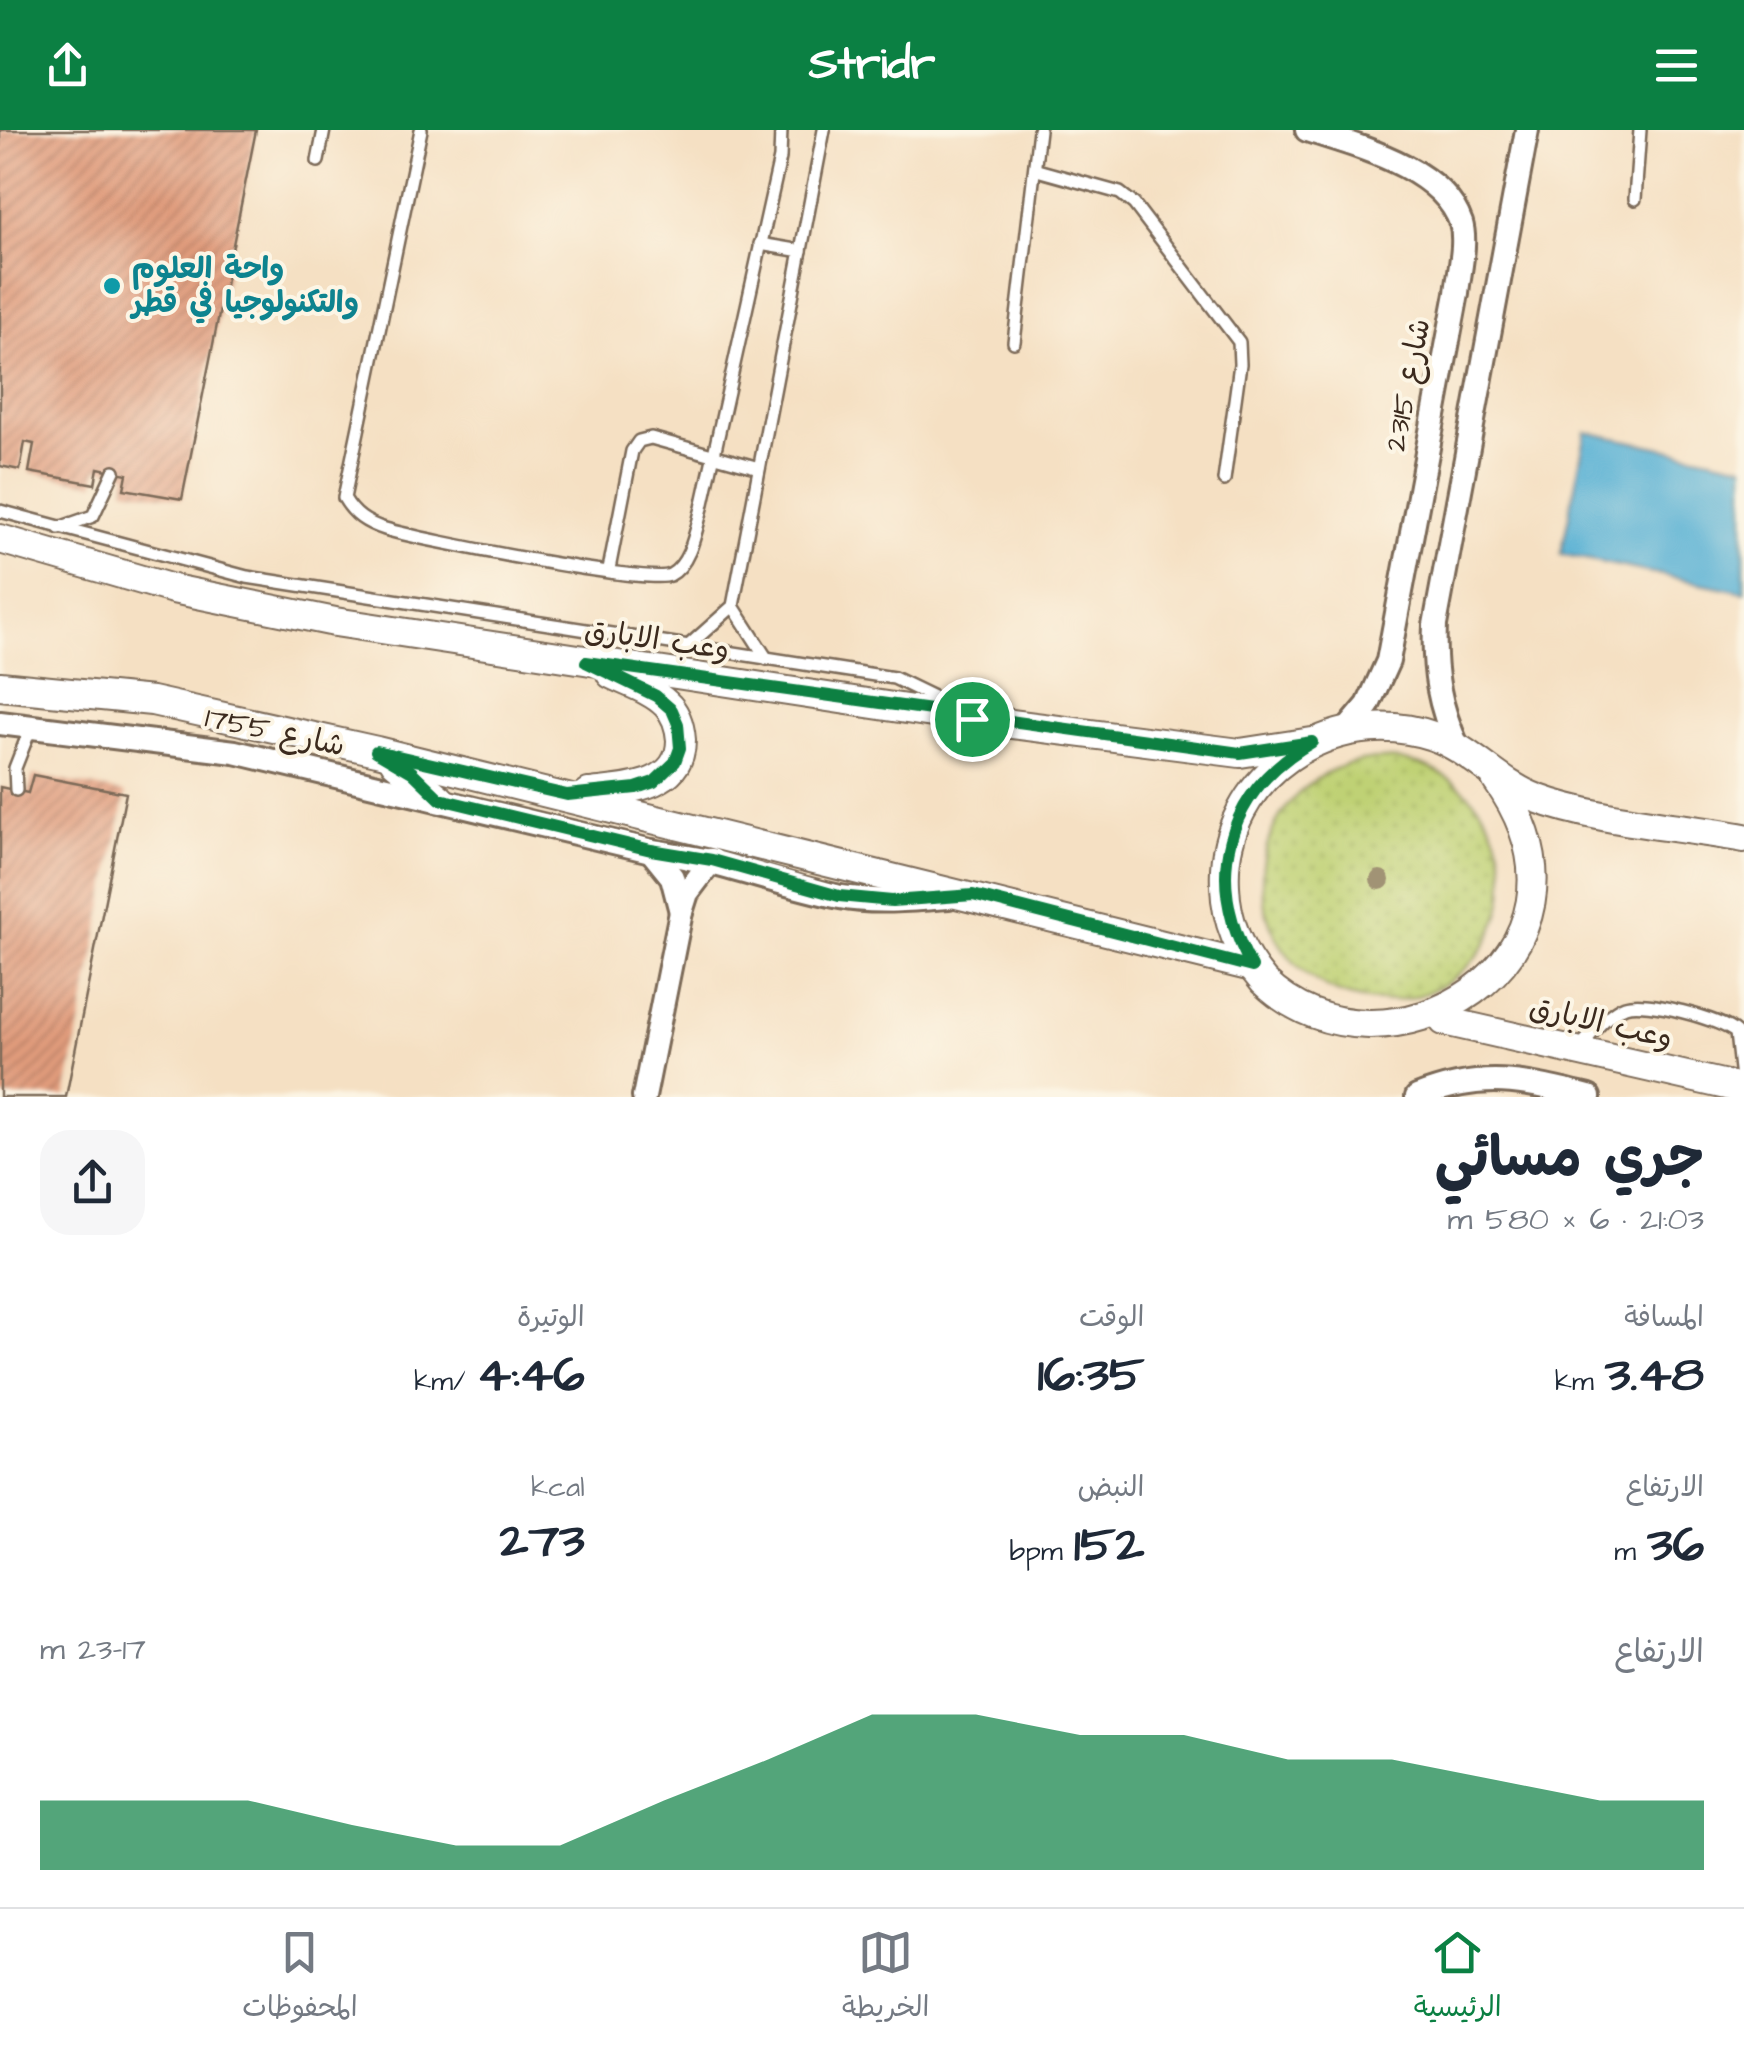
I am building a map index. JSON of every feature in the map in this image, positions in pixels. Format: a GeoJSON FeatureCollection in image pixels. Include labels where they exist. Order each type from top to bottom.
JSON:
{"type":"FeatureCollection","features":[{"type":"Feature","properties":{"kind":"street","name":"شارع 2315"},"geometry":{"type":"LineString","coordinates":[[1307,130],[1350,144],[1421,178],[1450,206],[1461,224],[1457,293],[1388,661],[1368,705],[1347,730]]}},
{"type":"Feature","properties":{"kind":"street"},"geometry":{"type":"LineString","coordinates":[[1458,748],[1441,710],[1433,668],[1434,626],[1528,130]]}},
{"type":"Feature","properties":{"kind":"street","name":"وعب الابارق"},"geometry":{"type":"LineString","coordinates":[[5,541],[258,608],[586,662],[972,719],[1240,753],[1312,742]]}},
{"type":"Feature","properties":{"kind":"street"},"geometry":{"type":"LineString","coordinates":[[567,795],[636,788],[654,782],[675,762],[680,748],[678,724],[665,702],[586,662]]}},
{"type":"Feature","properties":{"kind":"street"},"geometry":{"type":"LineString","coordinates":[[0,673],[567,795],[1252,967]]}},
{"type":"Feature","properties":{"kind":"street"},"geometry":{"type":"LineString","coordinates":[[0,686],[99,693]]}},
{"type":"Feature","properties":{"kind":"street","name":"شارع 1755"},"geometry":{"type":"LineString","coordinates":[[0,723],[219,750],[651,850],[712,860],[839,896],[892,901],[973,895]]}},
{"type":"Feature","properties":{"kind":"street"},"geometry":{"type":"LineString","coordinates":[[1496,779],[1526,828],[1532,856],[1532,913],[1516,953],[1491,988],[1444,1021],[1392,1034],[1338,1029],[1289,1006],[1252,967],[1238,942],[1226,899],[1227,855],[1234,827],[1265,776],[1312,742],[1347,730],[1393,726],[1458,748],[1496,779],[1538,798],[1744,838]]}},
{"type":"Feature","properties":{"kind":"street"},"geometry":{"type":"LineString","coordinates":[[376,751],[412,772],[440,799]]}},
{"type":"Feature","properties":{"kind":"street"},"geometry":{"type":"LineString","coordinates":[[651,850],[672,877],[681,912]]}},
{"type":"Feature","properties":{"kind":"street"},"geometry":{"type":"LineString","coordinates":[[644,1097],[681,912],[687,892],[712,860]]}},
{"type":"Feature","properties":{"kind":"street","name":"وعب الابارق"},"geometry":{"type":"LineString","coordinates":[[1444,1021],[1743,1089]]}},
{"type":"Feature","properties":{"kind":"street"},"geometry":{"type":"LineString","coordinates":[[1418,1097],[1470,1080],[1495,1078],[1589,1097]]}},
{"type":"Feature","properties":{"kind":"lane"},"geometry":{"type":"LineString","coordinates":[[318,161],[324,130]]}},
{"type":"Feature","properties":{"kind":"lane"},"geometry":{"type":"LineString","coordinates":[[421,130],[344,498],[354,515],[384,528],[507,558],[609,569],[657,580],[675,572],[686,557],[697,524],[780,158],[781,130]]}},
{"type":"Feature","properties":{"kind":"lane"},"geometry":{"type":"LineString","coordinates":[[686,648],[732,606],[824,130]]}},
{"type":"Feature","properties":{"kind":"lane"},"geometry":{"type":"LineString","coordinates":[[1014,342],[1039,130]]}},
{"type":"Feature","properties":{"kind":"lane"},"geometry":{"type":"LineString","coordinates":[[1635,199],[1640,130]]}},
{"type":"Feature","properties":{"kind":"lane"},"geometry":{"type":"LineString","coordinates":[[1037,170],[1120,193],[1134,204],[1239,342],[1240,364],[1224,480]]}},
{"type":"Feature","properties":{"kind":"lane"},"geometry":{"type":"LineString","coordinates":[[760,244],[800,252]]}},
{"type":"Feature","properties":{"kind":"lane"},"geometry":{"type":"LineString","coordinates":[[609,569],[632,451],[639,442],[651,438],[760,468]]}},
{"type":"Feature","properties":{"kind":"lane"},"geometry":{"type":"LineString","coordinates":[[59,528],[93,516],[114,471]]}},
{"type":"Feature","properties":{"kind":"lane"},"geometry":{"type":"LineString","coordinates":[[0,511],[247,577],[894,678],[972,719]]}},
{"type":"Feature","properties":{"kind":"lane"},"geometry":{"type":"LineString","coordinates":[[732,606],[766,658]]}},
{"type":"Feature","properties":{"kind":"lane"},"geometry":{"type":"LineString","coordinates":[[16,790],[18,758],[32,726]]}},
{"type":"Feature","properties":{"kind":"lane"},"geometry":{"type":"LineString","coordinates":[[1576,1051],[1622,1007],[1639,1004],[1714,1020],[1736,1033],[1743,1089]]}},
{"type":"Feature","properties":{"kind":"green space"},"geometry":{"type":"Polygon","coordinates":[[[1383,759],[1429,768],[1469,794],[1495,834],[1504,880],[1495,926],[1469,966],[1429,992],[1383,1001],[1337,992],[1297,966],[1271,926],[1262,880],[1271,834],[1297,794],[1337,768],[1383,759]]]}},
{"type":"Feature","properties":{"kind":"water"},"geometry":{"type":"Polygon","coordinates":[[[1586,432],[1744,465],[1744,592],[1561,554],[1586,432]]]}},
{"type":"Feature","properties":{"kind":"building","name":"واحة العلوم والتكنولوجيا في قطر"},"geometry":{"type":"Polygon","coordinates":[[[0,130],[256,130],[182,499],[124,489],[127,474],[98,468],[95,484],[29,472],[34,444],[25,442],[20,470],[0,466],[0,130]]]}},
{"type":"Feature","properties":{"kind":"building"},"geometry":{"type":"Polygon","coordinates":[[[33,775],[126,793],[66,1097],[0,1097],[0,787],[28,793],[33,775]]]}},
{"type":"Feature","properties":{"kind":"place","name":"واحة العلوم والتكنولوجيا في قطر"},"geometry":{"type":"Point","coordinates":[112,286]}},
{"type":"Feature","properties":{"kind":"route"},"geometry":{"type":"LineString","coordinates":[[586,662],[972,719],[1240,753],[1312,742],[1287,756],[1265,776],[1234,827],[1224,884],[1228,914],[1252,967],[973,895],[892,901],[839,896],[712,860],[651,850],[440,799],[412,772],[376,751],[567,795],[636,788],[654,782],[666,774],[680,748],[681,738],[672,710],[656,696],[586,662]]}}]}
